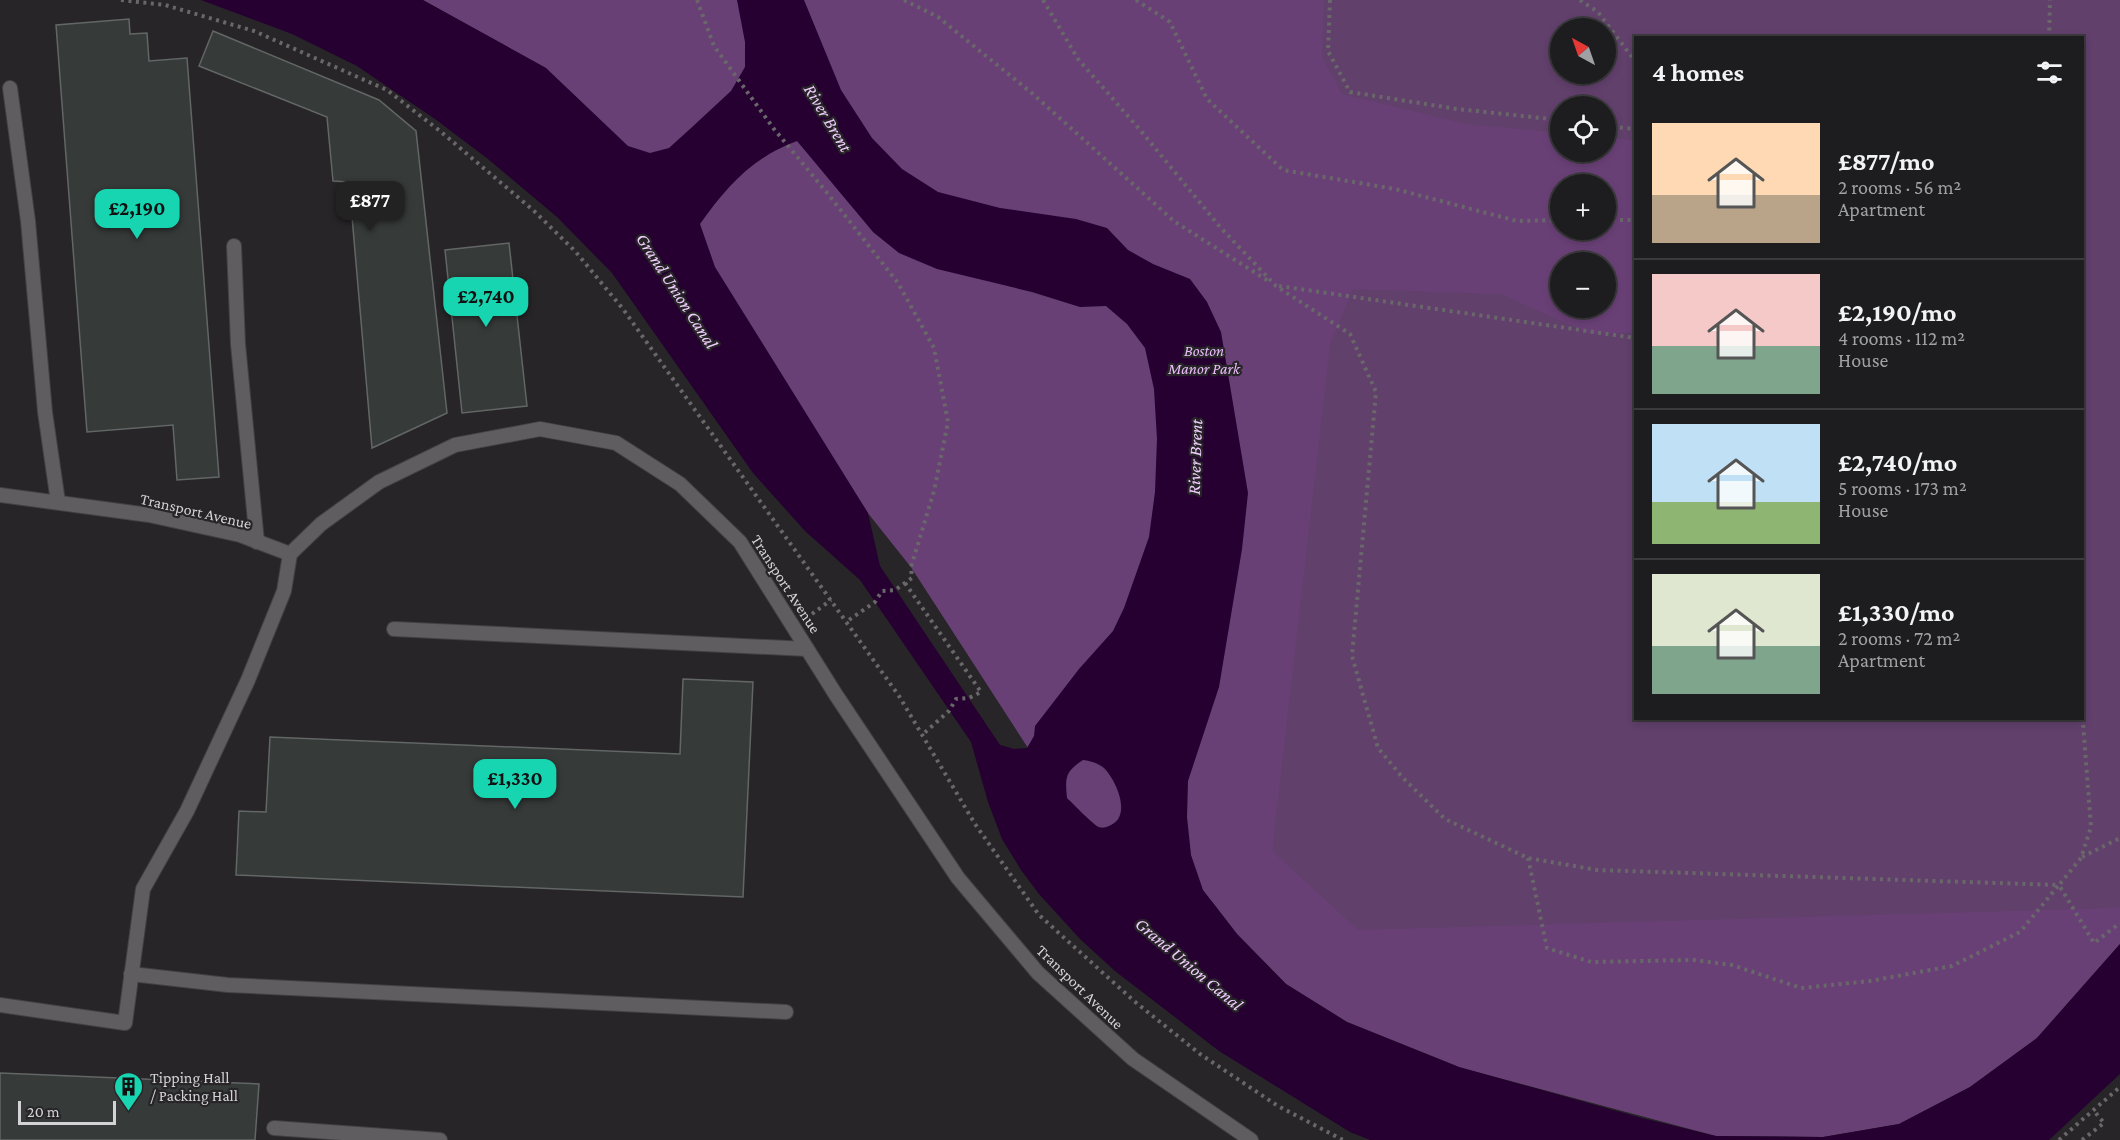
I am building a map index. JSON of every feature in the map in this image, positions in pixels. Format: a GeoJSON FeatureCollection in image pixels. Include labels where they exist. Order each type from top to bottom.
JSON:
{"type":"FeatureCollection","features":[{"type":"Feature","properties":{"kind":"lane"},"geometry":{"type":"LineString","coordinates":[[10,88],[28,221],[45,412],[58,502]]}},
{"type":"Feature","properties":{"kind":"lane"},"geometry":{"type":"LineString","coordinates":[[234,246],[238,344],[257,542]]}},
{"type":"Feature","properties":{"kind":"lane","name":"Transport Avenue"},"geometry":{"type":"LineString","coordinates":[[0,495],[149,515],[240,535],[290,554],[321,524],[379,482],[455,445],[540,429],[616,443],[680,484],[740,542],[836,695],[958,878],[1038,973],[1133,1059],[1251,1140]]}},
{"type":"Feature","properties":{"kind":"lane"},"geometry":{"type":"LineString","coordinates":[[0,1005],[126,1023],[142,889],[187,811],[248,680],[284,591],[290,554]]}},
{"type":"Feature","properties":{"kind":"lane"},"geometry":{"type":"LineString","coordinates":[[394,628],[807,648]]}},
{"type":"Feature","properties":{"kind":"lane"},"geometry":{"type":"LineString","coordinates":[[132,974],[228,985],[786,1012]]}},
{"type":"Feature","properties":{"kind":"lane"},"geometry":{"type":"LineString","coordinates":[[274,1128],[440,1140]]}},
{"type":"Feature","properties":{"kind":"path"},"geometry":{"type":"LineString","coordinates":[[697,0],[714,46],[774,129],[898,283],[934,348],[948,422],[934,491],[911,567],[912,578],[895,590],[882,591],[875,602],[846,622]]}},
{"type":"Feature","properties":{"kind":"path"},"geometry":{"type":"LineString","coordinates":[[904,0],[938,17],[1025,87],[1175,222],[1350,334],[1376,392],[1352,656],[1378,748],[1402,778],[1445,819],[1528,858],[1597,870],[2059,885]]}},
{"type":"Feature","properties":{"kind":"path"},"geometry":{"type":"LineString","coordinates":[[1043,0],[1078,59],[1220,227],[1276,286],[1634,338]]}},
{"type":"Feature","properties":{"kind":"path"},"geometry":{"type":"LineString","coordinates":[[1136,0],[1170,22],[1207,99],[1283,170],[1395,189],[1517,221],[1550,220]]}},
{"type":"Feature","properties":{"kind":"path"},"geometry":{"type":"LineString","coordinates":[[1330,0],[1328,51],[1350,92],[1457,109],[1550,119]]}},
{"type":"Feature","properties":{"kind":"path"},"geometry":{"type":"LineString","coordinates":[[1580,0],[1598,12],[1634,60]]}},
{"type":"Feature","properties":{"kind":"path"},"geometry":{"type":"LineString","coordinates":[[2049,36],[2050,0]]}},
{"type":"Feature","properties":{"kind":"path"},"geometry":{"type":"LineString","coordinates":[[1616,127],[1634,129]]}},
{"type":"Feature","properties":{"kind":"path"},"geometry":{"type":"LineString","coordinates":[[1616,220],[1634,220]]}},
{"type":"Feature","properties":{"kind":"path"},"geometry":{"type":"LineString","coordinates":[[905,583],[981,692],[969,698],[956,699],[949,711],[922,735]]}},
{"type":"Feature","properties":{"kind":"path"},"geometry":{"type":"LineString","coordinates":[[1528,858],[1547,948],[1591,962],[1694,960],[1732,965],[1801,988],[1870,981],[1952,966],[2020,932],[2081,858],[2091,827],[2083,720]]}},
{"type":"Feature","properties":{"kind":"path"},"geometry":{"type":"LineString","coordinates":[[2081,858],[2120,838]]}},
{"type":"Feature","properties":{"kind":"path"},"geometry":{"type":"LineString","coordinates":[[2059,885],[2094,943],[2120,923]]}},
{"type":"Feature","properties":{"kind":"path"},"geometry":{"type":"LineString","coordinates":[[2059,1140],[2120,1088]]}},
{"type":"Feature","properties":{"kind":"path"},"geometry":{"type":"LineString","coordinates":[[2082,1140],[2104,1123],[2094,1111]]}},
{"type":"Feature","properties":{"kind":"green space","name":"Boston Manor Park"},"geometry":{"type":"Polygon","coordinates":[[[423,0],[2120,0],[2120,944],[1716,1136],[1459,1067],[1064,802],[911,567],[868,513],[546,68],[423,0]]]}},
{"type":"Feature","properties":{"kind":"shaded area"},"geometry":{"type":"Polygon","coordinates":[[[423,0],[737,0],[745,42],[745,66],[731,91],[669,148],[650,153],[628,146],[546,68],[423,0]]]}},
{"type":"Feature","properties":{"kind":"shaded area"},"geometry":{"type":"Polygon","coordinates":[[[804,0],[1324,0],[1322,57],[1342,94],[1465,124],[1550,132],[1550,162],[1616,162],[1616,139],[1634,140],[1634,332],[1591,334],[1555,318],[1616,318],[1616,252],[1550,252],[1550,316],[1501,294],[1353,289],[1330,344],[1272,851],[1358,930],[2120,908],[2120,944],[2037,1038],[1970,1087],[1899,1124],[1823,1137],[1717,1136],[1459,1067],[1347,1022],[1286,984],[1237,934],[1203,890],[1191,855],[1187,817],[1188,781],[1219,687],[1242,549],[1248,493],[1221,333],[1207,302],[1190,279],[1153,264],[1128,250],[1107,228],[1000,208],[938,192],[902,169],[872,138],[841,90],[804,0]]]}},
{"type":"Feature","properties":{"kind":"shaded area"},"geometry":{"type":"Polygon","coordinates":[[[797,141],[816,161],[844,198],[994,282],[1080,307],[1106,306],[1127,324],[1145,348],[1154,389],[1157,438],[1155,492],[1149,537],[1124,608],[1113,631],[1079,669],[1059,696],[1028,748],[911,567],[868,513],[715,267],[700,224],[721,196],[742,174],[766,156],[797,141]]]}},
{"type":"Feature","properties":{"kind":"shaded area"},"geometry":{"type":"Polygon","coordinates":[[[1083,760],[1098,766],[1109,775],[1116,787],[1120,800],[1120,812],[1116,822],[1109,827],[1096,825],[1067,798],[1068,776],[1073,768],[1083,760]]]}},
{"type":"Feature","properties":{"kind":"water"},"geometry":{"type":"Polygon","coordinates":[[[201,0],[423,0],[546,68],[628,146],[650,153],[669,148],[690,129],[731,91],[745,67],[745,42],[737,0],[804,0],[841,90],[872,138],[902,169],[938,192],[1000,208],[1076,219],[1107,228],[1128,250],[1153,264],[1190,279],[1207,302],[1221,332],[1248,493],[1242,549],[1219,687],[1188,781],[1187,817],[1191,855],[1203,890],[1237,934],[1286,984],[1347,1022],[1459,1067],[1642,1118],[1716,1136],[1823,1137],[1899,1124],[1970,1087],[2037,1038],[2120,944],[2120,1074],[2049,1140],[1370,1140],[1350,1132],[1219,1051],[1115,971],[1080,939],[1039,894],[1002,839],[988,802],[971,742],[860,580],[805,531],[753,473],[612,273],[557,217],[488,159],[435,119],[357,66],[292,34],[201,0]],[[797,141],[767,155],[742,174],[720,197],[700,224],[715,267],[868,513],[880,566],[1000,745],[1014,749],[1027,748],[1034,736],[1035,726],[1079,669],[1113,631],[1124,608],[1149,537],[1155,492],[1157,439],[1154,389],[1145,348],[1127,324],[1106,306],[1080,307],[1032,292],[937,269],[899,253],[873,232],[797,141]],[[1083,760],[1073,768],[1068,776],[1067,798],[1096,825],[1103,828],[1117,820],[1120,814],[1120,797],[1109,773],[1104,768],[1094,762],[1083,760]]]}},
{"type":"Feature","properties":{"kind":"building"},"geometry":{"type":"Polygon","coordinates":[[[129,19],[130,34],[147,33],[149,61],[187,58],[219,477],[177,480],[173,425],[87,432],[56,25],[129,19]]]}},
{"type":"Feature","properties":{"kind":"building"},"geometry":{"type":"Polygon","coordinates":[[[213,31],[379,100],[416,131],[447,413],[372,448],[349,182],[333,181],[327,117],[199,66],[213,31]]]}},
{"type":"Feature","properties":{"kind":"building"},"geometry":{"type":"Polygon","coordinates":[[[509,243],[527,406],[462,413],[445,250],[509,243]]]}},
{"type":"Feature","properties":{"kind":"building"},"geometry":{"type":"Polygon","coordinates":[[[683,679],[753,682],[743,897],[236,875],[239,811],[266,812],[270,737],[680,754],[683,679]]]}},
{"type":"Feature","properties":{"kind":"building","name":"Tipping Hall / Packing Hall"},"geometry":{"type":"Polygon","coordinates":[[[0,1073],[259,1084],[255,1140],[0,1140],[0,1073]]]}},
{"type":"Feature","properties":{"kind":"place","name":"Tipping Hall / Packing Hall"},"geometry":{"type":"Point","coordinates":[129,1112]}},
{"type":"Feature","properties":{"kind":"water label","name":"River Brent"},"geometry":{"type":"Point","coordinates":[828,118]}},
{"type":"Feature","properties":{"kind":"water label","name":"Grand Union Canal"},"geometry":{"type":"Point","coordinates":[677,291]}},
{"type":"Feature","properties":{"kind":"water label","name":"River Brent"},"geometry":{"type":"Point","coordinates":[1195,457]}},
{"type":"Feature","properties":{"kind":"water label","name":"Grand Union Canal"},"geometry":{"type":"Point","coordinates":[1189,964]}}]}
